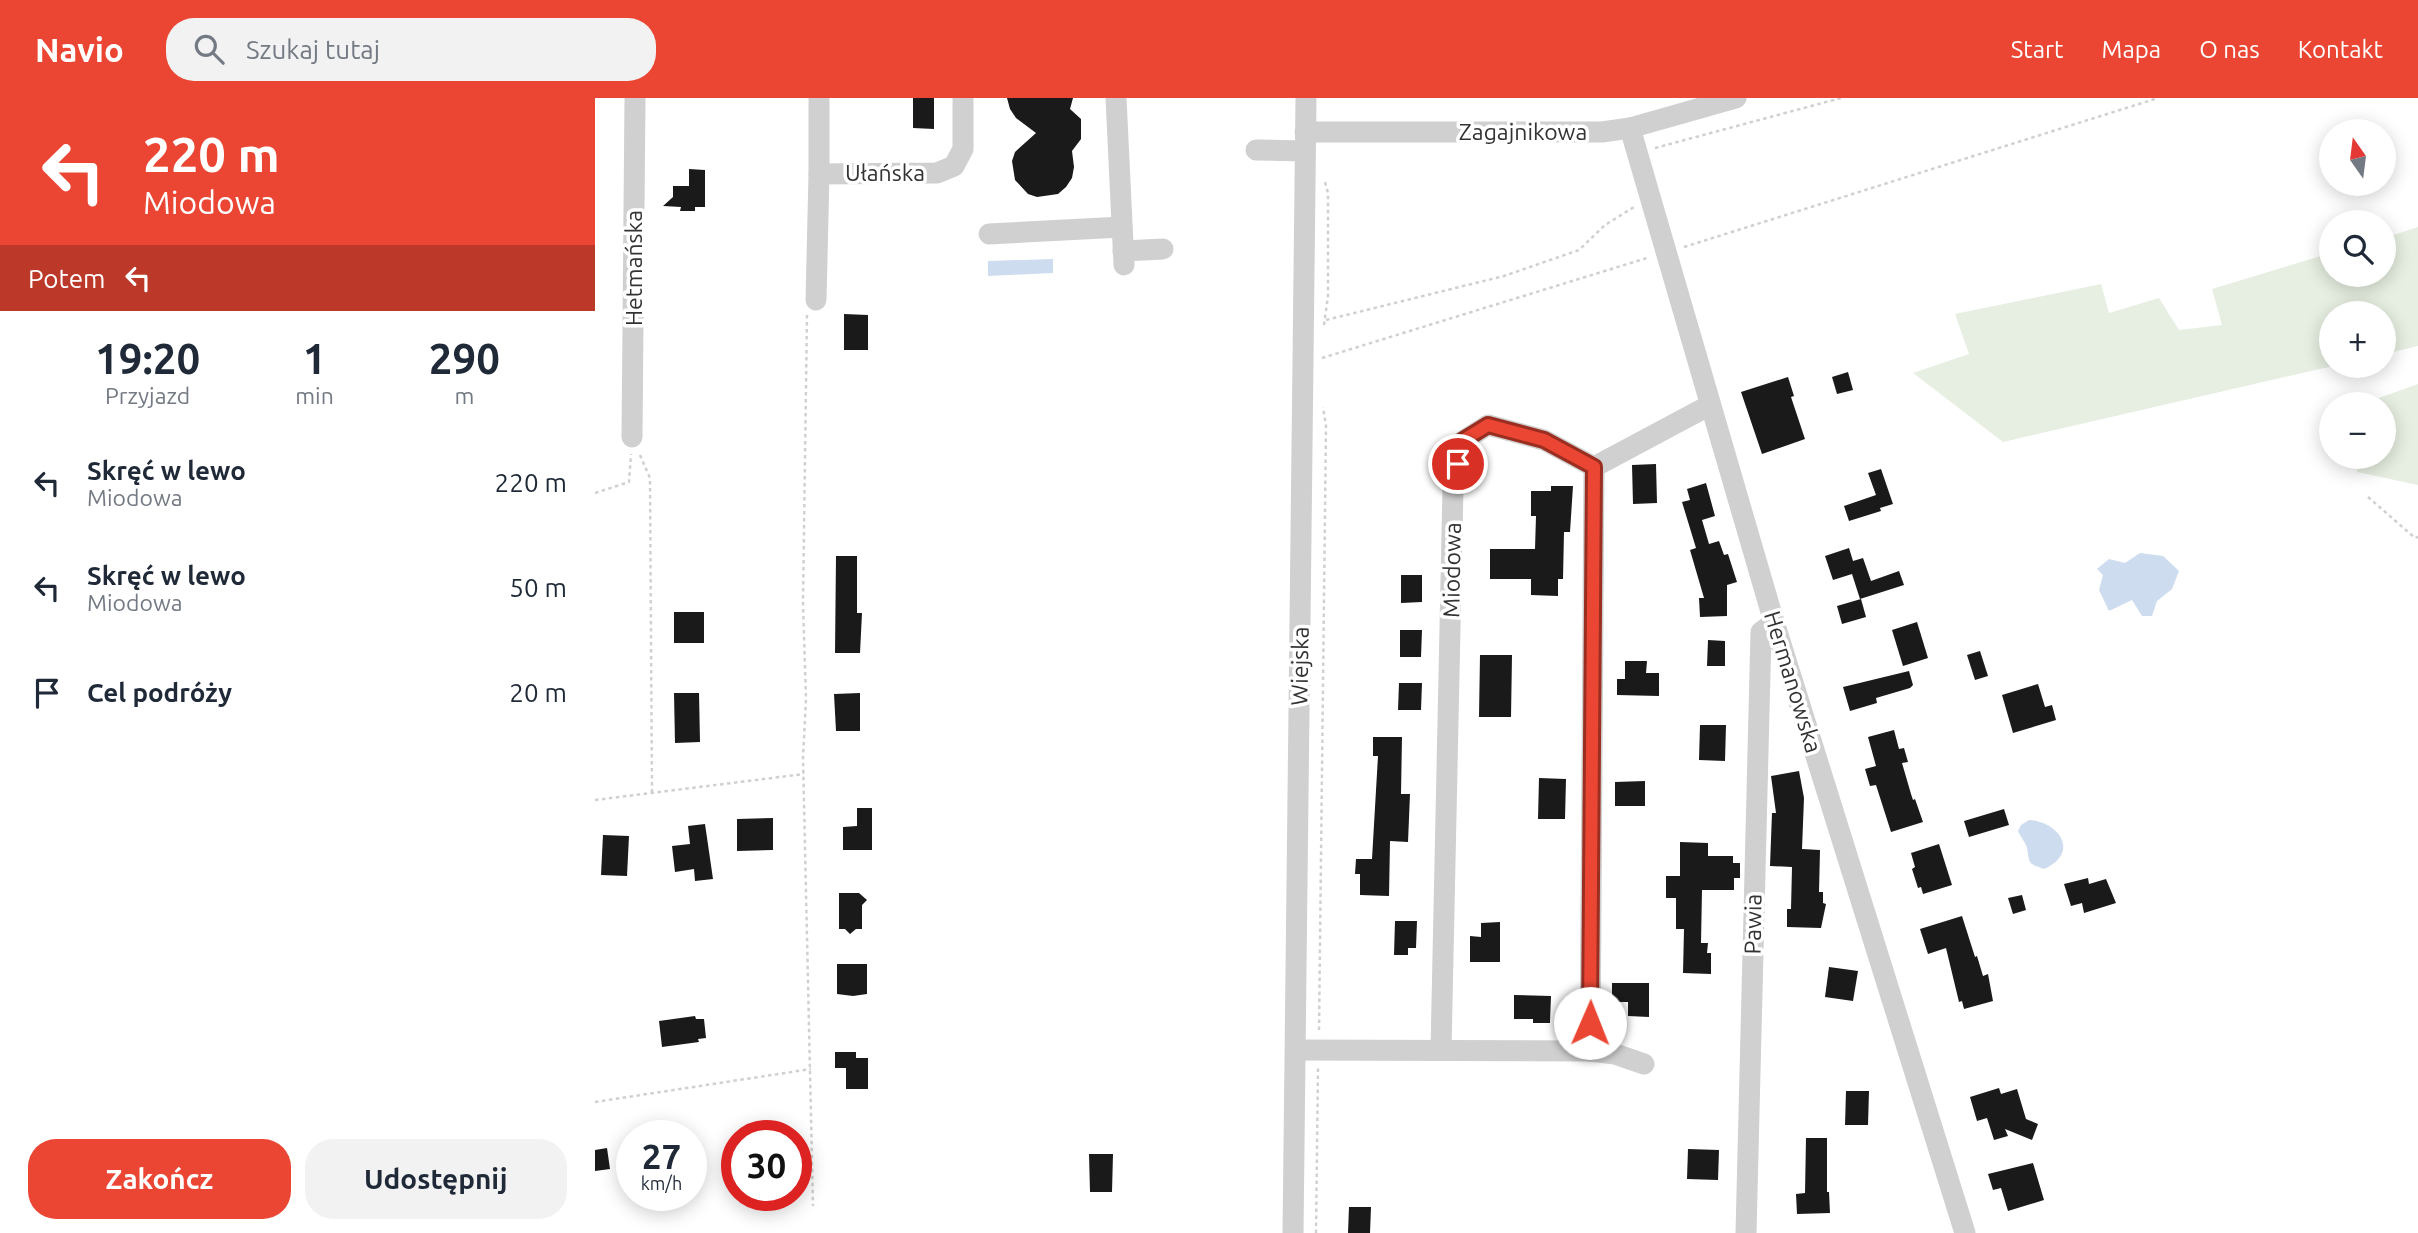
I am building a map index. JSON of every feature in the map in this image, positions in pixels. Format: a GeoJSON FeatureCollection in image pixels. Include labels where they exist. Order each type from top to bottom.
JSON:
{"type":"FeatureCollection","features":[{"type":"Feature","properties":{"kind":"street","name":"Hetmańska"},"geometry":{"type":"LineString","coordinates":[[632,437],[635,98]]}},
{"type":"Feature","properties":{"kind":"street","name":"Ułańska"},"geometry":{"type":"LineString","coordinates":[[819,98],[820,174],[937,173],[954,166],[963,149],[963,98]]}},
{"type":"Feature","properties":{"kind":"street"},"geometry":{"type":"LineString","coordinates":[[1116,98],[1123,258],[1163,249]]}},
{"type":"Feature","properties":{"kind":"street","name":"Wiejska"},"geometry":{"type":"LineString","coordinates":[[1293,1233],[1305,98]]}},
{"type":"Feature","properties":{"kind":"street","name":"Zagajnikowa"},"geometry":{"type":"LineString","coordinates":[[1256,150],[1305,141],[1602,132],[1630,128],[1736,98]]}},
{"type":"Feature","properties":{"kind":"street","name":"Hermanowska"},"geometry":{"type":"LineString","coordinates":[[1630,128],[1774,622],[1965,1233]]}},
{"type":"Feature","properties":{"kind":"street"},"geometry":{"type":"LineString","coordinates":[[812,305],[820,174]]}},
{"type":"Feature","properties":{"kind":"street"},"geometry":{"type":"LineString","coordinates":[[989,234],[1122,228]]}},
{"type":"Feature","properties":{"kind":"street"},"geometry":{"type":"LineString","coordinates":[[1590,1051],[1594,467],[1710,405]]}},
{"type":"Feature","properties":{"kind":"street","name":"Miodowa"},"geometry":{"type":"LineString","coordinates":[[1441,1051],[1453,487],[1462,441],[1488,425],[1544,440],[1594,467]]}},
{"type":"Feature","properties":{"kind":"street","name":"Pawia"},"geometry":{"type":"LineString","coordinates":[[1746,1233],[1761,632],[1774,622]]}},
{"type":"Feature","properties":{"kind":"street"},"geometry":{"type":"LineString","coordinates":[[1296,1050],[1590,1051],[1615,1054],[1644,1064]]}},
{"type":"Feature","properties":{"kind":"path"},"geometry":{"type":"LineString","coordinates":[[1636,153],[1841,98]]}},
{"type":"Feature","properties":{"kind":"path"},"geometry":{"type":"LineString","coordinates":[[1319,366],[1320,358],[2158,98]]}},
{"type":"Feature","properties":{"kind":"path"},"geometry":{"type":"LineString","coordinates":[[1323,327],[1326,320],[1328,193],[1324,173]]}},
{"type":"Feature","properties":{"kind":"path"},"geometry":{"type":"LineString","coordinates":[[1326,320],[1504,276],[1579,250],[1605,225],[1649,199]]}},
{"type":"Feature","properties":{"kind":"path"},"geometry":{"type":"LineString","coordinates":[[812,305],[804,774],[813,1206]]}},
{"type":"Feature","properties":{"kind":"path"},"geometry":{"type":"LineString","coordinates":[[1317,1233],[1326,426],[1322,405]]}},
{"type":"Feature","properties":{"kind":"path"},"geometry":{"type":"LineString","coordinates":[[595,493],[629,482],[632,437]]}},
{"type":"Feature","properties":{"kind":"path"},"geometry":{"type":"LineString","coordinates":[[632,437],[650,478],[652,793]]}},
{"type":"Feature","properties":{"kind":"path"},"geometry":{"type":"LineString","coordinates":[[2368,497],[2415,538],[2418,537]]}},
{"type":"Feature","properties":{"kind":"path"},"geometry":{"type":"LineString","coordinates":[[595,800],[804,774]]}},
{"type":"Feature","properties":{"kind":"path"},"geometry":{"type":"LineString","coordinates":[[595,1102],[810,1069]]}},
{"type":"Feature","properties":{"kind":"shaded area"},"geometry":{"type":"Polygon","coordinates":[[[2418,227],[2418,346],[2396,351],[2396,301],[2319,301],[2319,369],[2003,442],[1913,373],[1969,354],[1955,314],[2101,284],[2109,313],[2159,298],[2179,330],[2222,325],[2212,289],[2319,257],[2319,287],[2396,287],[2396,234],[2418,227]]]}},
{"type":"Feature","properties":{"kind":"shaded area"},"geometry":{"type":"Polygon","coordinates":[[[2418,384],[2418,485],[2357,472],[2357,469],[2396,469],[2396,392],[2418,384]]]}},
{"type":"Feature","properties":{"kind":"water"},"geometry":{"type":"Polygon","coordinates":[[[1053,259],[1053,273],[988,276],[988,261],[1053,259]]]}},
{"type":"Feature","properties":{"kind":"water"},"geometry":{"type":"Polygon","coordinates":[[[2140,553],[2163,556],[2179,571],[2172,589],[2157,601],[2152,616],[2142,616],[2132,600],[2109,611],[2099,590],[2103,575],[2097,569],[2109,559],[2125,563],[2140,553]]]}},
{"type":"Feature","properties":{"kind":"water"},"geometry":{"type":"Polygon","coordinates":[[[2029,820],[2049,826],[2062,839],[2061,855],[2044,869],[2030,862],[2018,831],[2021,825],[2029,820]]]}},
{"type":"Feature","properties":{"kind":"building"},"geometry":{"type":"Polygon","coordinates":[[[913,98],[934,98],[934,129],[913,128],[913,98]]]}},
{"type":"Feature","properties":{"kind":"building"},"geometry":{"type":"Polygon","coordinates":[[[1007,98],[1073,98],[1070,109],[1081,119],[1081,139],[1072,151],[1072,178],[1058,194],[1037,197],[1028,194],[1015,180],[1012,161],[1015,152],[1036,133],[1016,118],[1007,98]]]}},
{"type":"Feature","properties":{"kind":"building"},"geometry":{"type":"Polygon","coordinates":[[[689,169],[705,170],[705,207],[695,207],[695,211],[680,211],[681,207],[663,206],[673,197],[673,186],[689,186],[689,169]]]}},
{"type":"Feature","properties":{"kind":"building"},"geometry":{"type":"Polygon","coordinates":[[[844,314],[868,315],[868,350],[844,350],[844,314]]]}},
{"type":"Feature","properties":{"kind":"building"},"geometry":{"type":"Polygon","coordinates":[[[1848,372],[1853,390],[1837,394],[1832,377],[1848,372]]]}},
{"type":"Feature","properties":{"kind":"building"},"geometry":{"type":"Polygon","coordinates":[[[1788,377],[1794,396],[1791,397],[1805,439],[1762,454],[1741,392],[1788,377]]]}},
{"type":"Feature","properties":{"kind":"building"},"geometry":{"type":"Polygon","coordinates":[[[1656,464],[1657,503],[1633,504],[1632,465],[1656,464]]]}},
{"type":"Feature","properties":{"kind":"building"},"geometry":{"type":"Polygon","coordinates":[[[1881,469],[1893,504],[1880,508],[1881,511],[1849,521],[1844,506],[1876,495],[1868,473],[1881,469]]]}},
{"type":"Feature","properties":{"kind":"building"},"geometry":{"type":"Polygon","coordinates":[[[1706,483],[1715,516],[1702,520],[1709,544],[1719,541],[1724,555],[1728,554],[1737,582],[1727,585],[1727,616],[1700,617],[1699,598],[1704,598],[1690,550],[1696,548],[1682,502],[1690,500],[1687,489],[1706,483]]]}},
{"type":"Feature","properties":{"kind":"building"},"geometry":{"type":"Polygon","coordinates":[[[1551,486],[1573,486],[1570,532],[1564,532],[1563,579],[1558,579],[1558,596],[1531,595],[1531,579],[1490,579],[1490,549],[1535,549],[1536,516],[1531,516],[1531,491],[1551,491],[1551,486]]]}},
{"type":"Feature","properties":{"kind":"building"},"geometry":{"type":"Polygon","coordinates":[[[1849,548],[1853,561],[1863,558],[1871,581],[1899,571],[1904,585],[1860,599],[1852,574],[1833,580],[1825,556],[1849,548]]]}},
{"type":"Feature","properties":{"kind":"building"},"geometry":{"type":"Polygon","coordinates":[[[836,556],[857,556],[857,613],[862,613],[860,653],[835,653],[836,556]]]}},
{"type":"Feature","properties":{"kind":"building"},"geometry":{"type":"Polygon","coordinates":[[[1401,575],[1422,575],[1422,602],[1401,603],[1401,575]]]}},
{"type":"Feature","properties":{"kind":"building"},"geometry":{"type":"Polygon","coordinates":[[[1861,599],[1866,617],[1842,624],[1837,606],[1861,599]]]}},
{"type":"Feature","properties":{"kind":"building"},"geometry":{"type":"Polygon","coordinates":[[[674,612],[704,612],[704,643],[674,643],[674,612]]]}},
{"type":"Feature","properties":{"kind":"building"},"geometry":{"type":"Polygon","coordinates":[[[1917,622],[1928,658],[1903,666],[1892,630],[1917,622]]]}},
{"type":"Feature","properties":{"kind":"building"},"geometry":{"type":"Polygon","coordinates":[[[1400,630],[1422,630],[1421,657],[1400,657],[1400,630]]]}},
{"type":"Feature","properties":{"kind":"building"},"geometry":{"type":"Polygon","coordinates":[[[1708,640],[1725,641],[1725,666],[1707,666],[1708,640]]]}},
{"type":"Feature","properties":{"kind":"building"},"geometry":{"type":"Polygon","coordinates":[[[1980,651],[1988,676],[1975,680],[1967,655],[1980,651]]]}},
{"type":"Feature","properties":{"kind":"building"},"geometry":{"type":"Polygon","coordinates":[[[1480,655],[1512,655],[1511,717],[1479,717],[1480,655]]]}},
{"type":"Feature","properties":{"kind":"building"},"geometry":{"type":"Polygon","coordinates":[[[1625,661],[1647,661],[1646,673],[1659,673],[1659,696],[1617,695],[1617,679],[1625,679],[1625,661]]]}},
{"type":"Feature","properties":{"kind":"building"},"geometry":{"type":"Polygon","coordinates":[[[1909,671],[1913,685],[1910,688],[1876,698],[1877,703],[1850,711],[1843,687],[1909,671]]]}},
{"type":"Feature","properties":{"kind":"building"},"geometry":{"type":"Polygon","coordinates":[[[1399,683],[1422,683],[1421,710],[1398,710],[1399,683]]]}},
{"type":"Feature","properties":{"kind":"building"},"geometry":{"type":"Polygon","coordinates":[[[2038,684],[2045,707],[2052,705],[2056,720],[2013,733],[2002,695],[2038,684]]]}},
{"type":"Feature","properties":{"kind":"building"},"geometry":{"type":"Polygon","coordinates":[[[674,693],[699,693],[700,742],[675,743],[674,693]]]}},
{"type":"Feature","properties":{"kind":"building"},"geometry":{"type":"Polygon","coordinates":[[[860,693],[860,731],[836,731],[834,694],[860,693]]]}},
{"type":"Feature","properties":{"kind":"building"},"geometry":{"type":"Polygon","coordinates":[[[1700,725],[1726,725],[1725,761],[1699,760],[1700,725]]]}},
{"type":"Feature","properties":{"kind":"building"},"geometry":{"type":"Polygon","coordinates":[[[1894,730],[1899,749],[1904,748],[1908,762],[1902,763],[1923,822],[1891,832],[1876,785],[1870,786],[1865,769],[1876,766],[1868,737],[1894,730]]]}},
{"type":"Feature","properties":{"kind":"building"},"geometry":{"type":"Polygon","coordinates":[[[1373,737],[1402,737],[1401,794],[1410,794],[1408,842],[1390,841],[1389,896],[1360,895],[1360,874],[1355,874],[1356,859],[1372,859],[1378,756],[1373,756],[1373,737]]]}},
{"type":"Feature","properties":{"kind":"building"},"geometry":{"type":"Polygon","coordinates":[[[1799,771],[1804,798],[1802,849],[1820,850],[1819,892],[1823,892],[1823,903],[1826,904],[1821,928],[1787,927],[1787,909],[1791,909],[1792,867],[1770,866],[1772,813],[1776,813],[1771,776],[1799,771]]]}},
{"type":"Feature","properties":{"kind":"building"},"geometry":{"type":"Polygon","coordinates":[[[1539,778],[1566,779],[1565,819],[1538,819],[1539,778]]]}},
{"type":"Feature","properties":{"kind":"building"},"geometry":{"type":"Polygon","coordinates":[[[1645,781],[1645,806],[1615,806],[1615,782],[1645,781]]]}},
{"type":"Feature","properties":{"kind":"building"},"geometry":{"type":"Polygon","coordinates":[[[857,808],[872,808],[872,850],[843,850],[843,827],[857,826],[857,808]]]}},
{"type":"Feature","properties":{"kind":"building"},"geometry":{"type":"Polygon","coordinates":[[[2004,809],[2009,825],[1969,837],[1964,821],[2004,809]]]}},
{"type":"Feature","properties":{"kind":"building"},"geometry":{"type":"Polygon","coordinates":[[[773,818],[773,850],[737,851],[737,819],[773,818]]]}},
{"type":"Feature","properties":{"kind":"building"},"geometry":{"type":"Polygon","coordinates":[[[705,824],[713,879],[695,881],[694,869],[675,872],[672,846],[690,844],[688,826],[705,824]]]}},
{"type":"Feature","properties":{"kind":"building"},"geometry":{"type":"Polygon","coordinates":[[[603,835],[629,836],[627,876],[601,875],[603,835]]]}},
{"type":"Feature","properties":{"kind":"building"},"geometry":{"type":"Polygon","coordinates":[[[1680,842],[1708,843],[1708,856],[1733,856],[1733,863],[1740,863],[1740,878],[1734,878],[1734,890],[1702,890],[1701,943],[1708,943],[1711,974],[1683,973],[1684,929],[1676,929],[1676,898],[1666,898],[1666,876],[1680,876],[1680,842]]]}},
{"type":"Feature","properties":{"kind":"building"},"geometry":{"type":"Polygon","coordinates":[[[1939,844],[1952,885],[1923,894],[1921,887],[1918,888],[1912,869],[1915,867],[1911,853],[1939,844]]]}},
{"type":"Feature","properties":{"kind":"building"},"geometry":{"type":"Polygon","coordinates":[[[2088,878],[2089,884],[2106,879],[2116,903],[2084,913],[2082,903],[2071,906],[2064,884],[2088,878]]]}},
{"type":"Feature","properties":{"kind":"building"},"geometry":{"type":"Polygon","coordinates":[[[839,893],[859,893],[867,900],[862,905],[862,929],[856,929],[850,934],[845,929],[839,929],[839,893]]]}},
{"type":"Feature","properties":{"kind":"building"},"geometry":{"type":"Polygon","coordinates":[[[2022,895],[2026,910],[2013,914],[2008,898],[2022,895]]]}},
{"type":"Feature","properties":{"kind":"building"},"geometry":{"type":"Polygon","coordinates":[[[1962,916],[1983,976],[1988,974],[1993,1001],[1964,1009],[1962,1001],[1959,1002],[1946,948],[1928,954],[1920,929],[1962,916]]]}},
{"type":"Feature","properties":{"kind":"building"},"geometry":{"type":"Polygon","coordinates":[[[1395,921],[1417,921],[1416,948],[1408,948],[1408,955],[1394,955],[1395,921]]]}},
{"type":"Feature","properties":{"kind":"building"},"geometry":{"type":"Polygon","coordinates":[[[1500,922],[1500,962],[1470,962],[1470,936],[1481,937],[1481,923],[1500,922]]]}},
{"type":"Feature","properties":{"kind":"building"},"geometry":{"type":"Polygon","coordinates":[[[837,964],[867,964],[867,994],[837,994],[837,964]]]}},
{"type":"Feature","properties":{"kind":"building"},"geometry":{"type":"Polygon","coordinates":[[[1829,967],[1858,971],[1853,1001],[1825,997],[1829,967]]]}},
{"type":"Feature","properties":{"kind":"building"},"geometry":{"type":"Polygon","coordinates":[[[1612,983],[1649,983],[1649,1017],[1628,1016],[1628,1002],[1612,1002],[1612,983]]]}},
{"type":"Feature","properties":{"kind":"building"},"geometry":{"type":"Polygon","coordinates":[[[1514,995],[1551,996],[1550,1023],[1514,1019],[1514,995]]]}},
{"type":"Feature","properties":{"kind":"building"},"geometry":{"type":"Polygon","coordinates":[[[695,1016],[696,1019],[704,1019],[706,1038],[698,1039],[699,1042],[662,1047],[659,1021],[695,1016]]]}},
{"type":"Feature","properties":{"kind":"building"},"geometry":{"type":"Polygon","coordinates":[[[835,1052],[856,1052],[856,1058],[868,1058],[868,1089],[846,1089],[846,1068],[835,1068],[835,1052]]]}},
{"type":"Feature","properties":{"kind":"building"},"geometry":{"type":"Polygon","coordinates":[[[1999,1088],[2001,1094],[2017,1089],[2026,1119],[2038,1124],[2032,1140],[2005,1129],[2008,1136],[1994,1140],[1987,1118],[1977,1121],[1970,1097],[1999,1088]]]}},
{"type":"Feature","properties":{"kind":"building"},"geometry":{"type":"Polygon","coordinates":[[[1846,1091],[1869,1091],[1868,1125],[1845,1125],[1846,1091]]]}},
{"type":"Feature","properties":{"kind":"building"},"geometry":{"type":"Polygon","coordinates":[[[1806,1138],[1827,1138],[1827,1192],[1830,1213],[1797,1214],[1796,1194],[1805,1193],[1806,1138]]]}},
{"type":"Feature","properties":{"kind":"building"},"geometry":{"type":"Polygon","coordinates":[[[607,1148],[610,1169],[595,1171],[595,1150],[607,1148]]]}},
{"type":"Feature","properties":{"kind":"building"},"geometry":{"type":"Polygon","coordinates":[[[1688,1149],[1719,1150],[1718,1180],[1687,1179],[1688,1149]]]}},
{"type":"Feature","properties":{"kind":"building"},"geometry":{"type":"Polygon","coordinates":[[[1089,1154],[1113,1154],[1112,1192],[1090,1192],[1089,1154]]]}},
{"type":"Feature","properties":{"kind":"building"},"geometry":{"type":"Polygon","coordinates":[[[2033,1163],[2044,1200],[2008,1211],[2001,1188],[1993,1190],[1988,1174],[2033,1163]]]}},
{"type":"Feature","properties":{"kind":"building"},"geometry":{"type":"Polygon","coordinates":[[[1349,1207],[1371,1207],[1370,1233],[1348,1233],[1349,1207]]]}},
{"type":"Feature","properties":{"kind":"route"},"geometry":{"type":"LineString","coordinates":[[1458,464],[1462,441],[1488,425],[1544,440],[1594,467],[1590,1023]]}}]}
